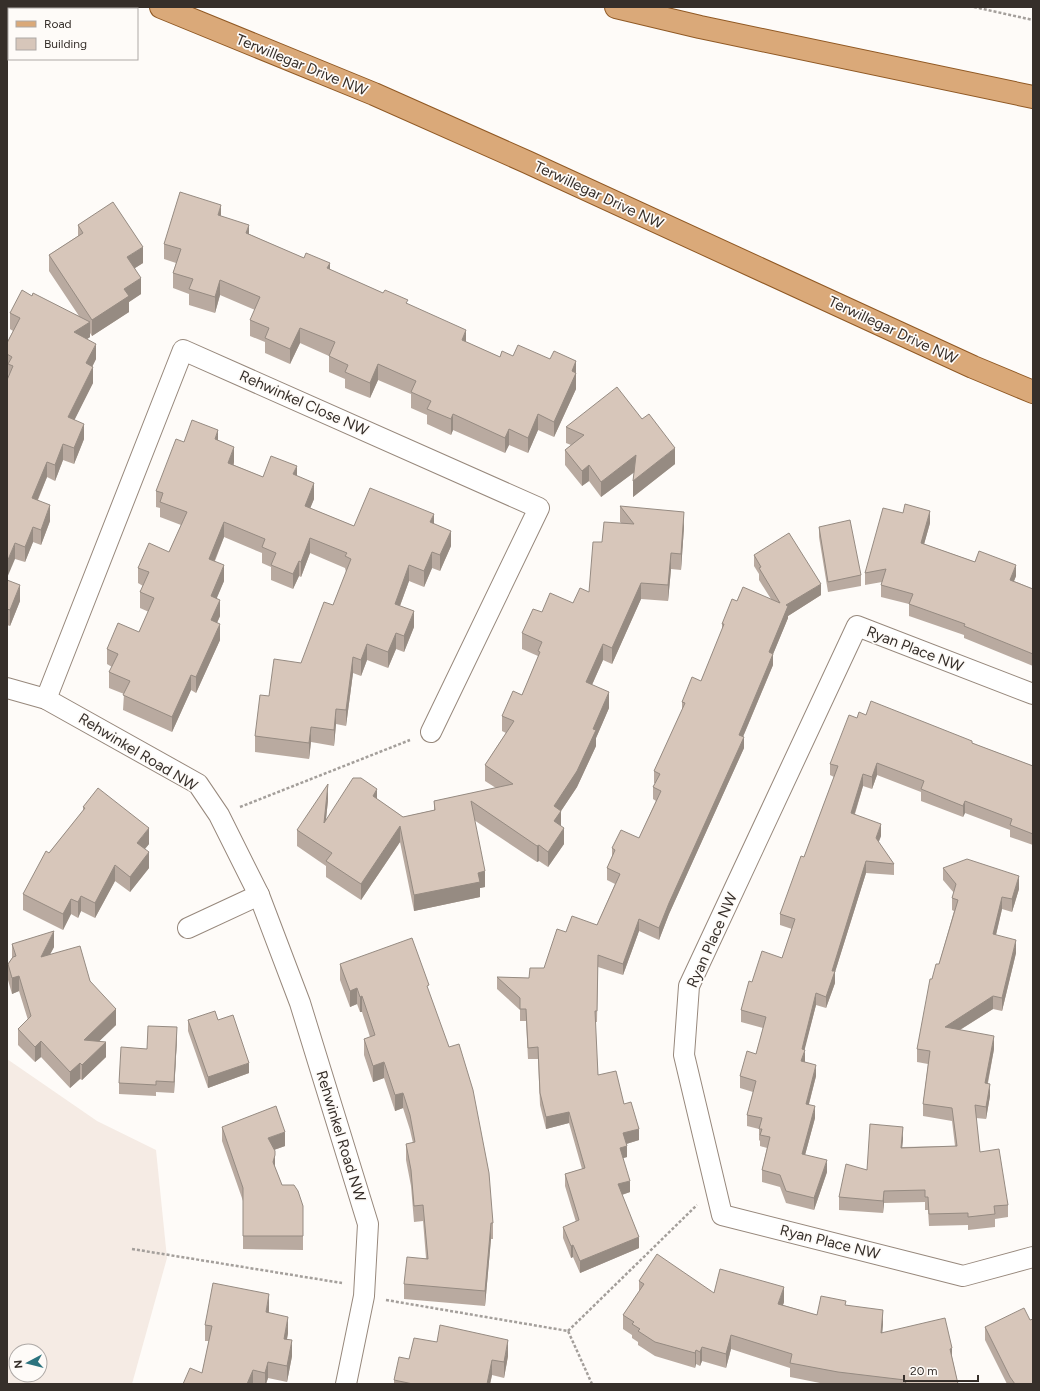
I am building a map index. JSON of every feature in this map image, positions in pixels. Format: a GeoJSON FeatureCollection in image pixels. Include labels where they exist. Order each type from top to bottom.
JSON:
{"type":"FeatureCollection","features":[{"type":"Feature","properties":{"kind":"main road","name":"Terwillegar Drive NW"},"geometry":{"type":"LineString","coordinates":[[161,7],[395,104],[973,367],[1033,392]]}},
{"type":"Feature","properties":{"kind":"main road"},"geometry":{"type":"LineString","coordinates":[[616,7],[700,27],[1033,98]]}},
{"type":"Feature","properties":{"kind":"street","name":"Rehwinkel Close NW"},"geometry":{"type":"LineString","coordinates":[[46,699],[183,350],[539,508],[431,732]]}},
{"type":"Feature","properties":{"kind":"street","name":"Ryan Place NW"},"geometry":{"type":"LineString","coordinates":[[1033,694],[857,626],[689,986],[684,1055],[722,1215],[963,1276],[1033,1257]]}},
{"type":"Feature","properties":{"kind":"street","name":"Rehwinkel Road NW"},"geometry":{"type":"LineString","coordinates":[[7,688],[46,699],[198,784],[219,815],[259,895],[300,1003],[368,1224],[364,1291],[346,1384]]}},
{"type":"Feature","properties":{"kind":"street"},"geometry":{"type":"LineString","coordinates":[[188,928],[259,895]]}},
{"type":"Feature","properties":{"kind":"path"},"geometry":{"type":"LineString","coordinates":[[974,7],[1033,20]]}},
{"type":"Feature","properties":{"kind":"path"},"geometry":{"type":"LineString","coordinates":[[219,815],[431,732]]}},
{"type":"Feature","properties":{"kind":"path"},"geometry":{"type":"LineString","coordinates":[[568,1331],[715,1187]]}},
{"type":"Feature","properties":{"kind":"path"},"geometry":{"type":"LineString","coordinates":[[132,1249],[364,1291],[568,1331]]}},
{"type":"Feature","properties":{"kind":"path"},"geometry":{"type":"LineString","coordinates":[[568,1331],[592,1384]]}},
{"type":"Feature","properties":{"kind":"shaded area"},"geometry":{"type":"Polygon","coordinates":[[[7,1059],[97,1121],[156,1150],[167,1258],[132,1384],[7,1384],[7,1059]]]}},
{"type":"Feature","properties":{"kind":"building"},"geometry":{"type":"Polygon","coordinates":[[[180,192],[221,205],[218,215],[249,225],[246,233],[304,258],[306,253],[330,263],[327,268],[383,293],[385,290],[408,300],[406,303],[466,330],[462,340],[500,357],[502,351],[513,356],[518,345],[550,359],[554,351],[576,361],[572,371],[576,373],[554,422],[538,414],[528,438],[509,429],[505,438],[453,414],[451,419],[427,409],[431,401],[411,392],[416,381],[378,364],[370,383],[345,372],[348,365],[329,356],[335,342],[300,328],[290,349],[265,338],[269,328],[250,320],[260,297],[220,280],[215,297],[189,289],[193,279],[173,273],[181,249],[164,244],[180,192]]]}},
{"type":"Feature","properties":{"kind":"building"},"geometry":{"type":"Polygon","coordinates":[[[113,202],[143,247],[127,257],[141,278],[124,289],[129,296],[92,320],[49,255],[83,233],[78,225],[113,202]]]}},
{"type":"Feature","properties":{"kind":"building"},"geometry":{"type":"Polygon","coordinates":[[[22,290],[32,296],[33,293],[90,322],[74,332],[96,344],[86,363],[93,367],[68,417],[84,424],[74,448],[63,444],[55,465],[47,462],[32,498],[50,505],[41,530],[33,527],[25,547],[15,543],[7,562],[7,380],[13,366],[8,364],[12,357],[7,354],[7,343],[20,318],[10,313],[22,290]]]}},
{"type":"Feature","properties":{"kind":"building"},"geometry":{"type":"Polygon","coordinates":[[[617,387],[642,419],[649,414],[675,448],[633,481],[636,455],[601,482],[589,465],[582,471],[565,450],[584,435],[566,427],[617,387]]]}},
{"type":"Feature","properties":{"kind":"building"},"geometry":{"type":"Polygon","coordinates":[[[192,420],[218,430],[215,439],[234,447],[228,463],[263,477],[271,456],[297,466],[293,474],[314,483],[305,506],[354,526],[370,488],[434,514],[430,522],[451,531],[440,555],[432,552],[424,571],[409,565],[395,604],[414,611],[404,636],[396,633],[388,652],[367,644],[361,660],[353,657],[346,710],[336,709],[334,730],[311,727],[309,743],[255,736],[260,695],[269,696],[274,659],[301,663],[324,602],[333,605],[351,559],[345,556],[347,553],[310,538],[301,562],[299,561],[293,574],[271,565],[276,553],[262,547],[265,539],[224,522],[209,559],[224,565],[211,596],[220,600],[211,620],[220,624],[196,677],[191,675],[172,717],[123,695],[130,681],[109,672],[118,654],[107,649],[118,623],[139,632],[154,598],[140,592],[149,572],[138,568],[149,543],[169,552],[187,512],[160,502],[163,493],[156,491],[176,439],[184,442],[192,420]]]}},
{"type":"Feature","properties":{"kind":"building"},"geometry":{"type":"Polygon","coordinates":[[[905,504],[930,511],[921,543],[975,562],[979,551],[1016,565],[1010,580],[1033,589],[1033,654],[964,626],[965,624],[909,604],[913,594],[881,585],[886,569],[865,573],[883,508],[903,513],[905,504]]]}},
{"type":"Feature","properties":{"kind":"building"},"geometry":{"type":"Polygon","coordinates":[[[620,506],[684,512],[681,554],[671,553],[668,585],[641,583],[612,648],[603,644],[586,682],[609,692],[593,729],[596,730],[577,771],[554,806],[561,811],[554,821],[564,828],[548,852],[471,801],[485,871],[478,873],[480,882],[414,895],[400,826],[361,884],[326,861],[332,853],[297,830],[328,784],[324,823],[353,778],[361,778],[377,789],[373,796],[403,817],[435,810],[434,801],[513,784],[485,765],[514,721],[502,716],[513,691],[522,695],[540,652],[538,651],[542,642],[522,633],[533,609],[542,612],[550,593],[573,603],[580,588],[589,592],[593,542],[602,542],[604,522],[634,524],[620,506]]]}},
{"type":"Feature","properties":{"kind":"building"},"geometry":{"type":"Polygon","coordinates":[[[850,520],[861,575],[828,582],[819,527],[850,520]]]}},
{"type":"Feature","properties":{"kind":"building"},"geometry":{"type":"Polygon","coordinates":[[[789,533],[821,584],[786,605],[788,606],[769,652],[773,654],[739,735],[744,737],[659,928],[639,919],[623,964],[598,955],[597,1011],[595,1011],[598,1075],[616,1071],[624,1104],[631,1102],[639,1129],[623,1133],[627,1146],[620,1148],[630,1181],[618,1184],[639,1237],[580,1261],[573,1245],[571,1246],[563,1227],[579,1220],[565,1174],[585,1168],[569,1112],[546,1117],[540,1093],[538,1047],[528,1048],[526,1009],[520,1009],[520,998],[497,977],[529,978],[530,968],[544,968],[557,929],[566,932],[572,916],[597,925],[620,874],[607,868],[615,850],[612,848],[621,830],[639,838],[661,791],[653,787],[660,774],[654,771],[685,703],[682,702],[692,677],[701,681],[724,624],[722,624],[732,599],[737,601],[743,587],[780,603],[759,568],[761,567],[754,555],[789,533]]]}},
{"type":"Feature","properties":{"kind":"building"},"geometry":{"type":"Polygon","coordinates":[[[7,580],[20,585],[10,610],[7,609],[7,580]]]}},
{"type":"Feature","properties":{"kind":"building"},"geometry":{"type":"Polygon","coordinates":[[[871,701],[972,741],[972,743],[1033,766],[1033,834],[1010,825],[1012,819],[965,801],[963,806],[921,789],[924,781],[877,763],[872,777],[863,774],[851,813],[881,824],[876,838],[894,864],[866,861],[832,971],[835,971],[826,997],[816,993],[802,1049],[805,1050],[801,1061],[816,1065],[806,1104],[815,1106],[802,1154],[827,1160],[814,1198],[786,1191],[780,1175],[762,1170],[770,1137],[760,1135],[762,1129],[759,1129],[762,1118],[747,1115],[756,1081],[740,1076],[747,1051],[756,1054],[766,1017],[741,1010],[749,981],[752,982],[762,951],[782,958],[795,919],[780,914],[801,856],[804,857],[838,766],[830,764],[849,715],[857,718],[859,712],[866,715],[871,701]]]}},
{"type":"Feature","properties":{"kind":"building"},"geometry":{"type":"Polygon","coordinates":[[[98,788],[149,828],[137,843],[149,852],[130,877],[115,865],[95,903],[81,896],[78,902],[71,899],[63,914],[23,894],[46,851],[49,853],[85,808],[83,807],[98,788]]]}},
{"type":"Feature","properties":{"kind":"building"},"geometry":{"type":"Polygon","coordinates":[[[967,859],[1019,876],[1012,899],[1002,897],[993,934],[1016,940],[1002,998],[993,996],[945,1027],[994,1036],[985,1083],[990,1084],[986,1107],[975,1105],[980,1152],[999,1149],[1008,1205],[994,1206],[995,1214],[968,1217],[968,1213],[929,1214],[928,1197],[925,1197],[925,1190],[884,1191],[883,1201],[839,1197],[846,1164],[867,1170],[870,1124],[903,1127],[901,1148],[957,1146],[952,1108],[923,1104],[930,1051],[917,1049],[930,979],[932,979],[936,964],[939,964],[958,900],[952,898],[956,884],[943,868],[967,859]]]}},
{"type":"Feature","properties":{"kind":"building"},"geometry":{"type":"Polygon","coordinates":[[[54,931],[41,957],[80,946],[90,981],[116,1009],[84,1040],[106,1042],[82,1065],[80,1063],[70,1072],[41,1041],[35,1047],[18,1029],[31,1016],[19,976],[12,978],[8,964],[13,957],[16,956],[12,944],[54,931]]]}},
{"type":"Feature","properties":{"kind":"building"},"geometry":{"type":"Polygon","coordinates":[[[412,938],[429,985],[427,986],[449,1047],[459,1044],[473,1090],[489,1173],[493,1223],[491,1223],[485,1291],[404,1284],[407,1257],[428,1259],[423,1205],[414,1206],[411,1170],[406,1144],[415,1142],[410,1115],[403,1093],[395,1095],[384,1062],[373,1066],[364,1039],[375,1035],[362,996],[360,997],[357,988],[350,991],[340,964],[412,938]]]}},
{"type":"Feature","properties":{"kind":"building"},"geometry":{"type":"Polygon","coordinates":[[[215,1011],[218,1020],[233,1015],[249,1063],[208,1077],[188,1020],[215,1011]]]}},
{"type":"Feature","properties":{"kind":"building"},"geometry":{"type":"Polygon","coordinates":[[[148,1026],[177,1027],[174,1082],[156,1081],[156,1085],[119,1083],[121,1047],[147,1049],[148,1026]]]}},
{"type":"Feature","properties":{"kind":"building"},"geometry":{"type":"Polygon","coordinates":[[[276,1106],[285,1132],[268,1138],[275,1151],[273,1162],[282,1185],[294,1185],[298,1191],[303,1206],[303,1236],[243,1236],[243,1188],[222,1127],[276,1106]]]}},
{"type":"Feature","properties":{"kind":"building"},"geometry":{"type":"Polygon","coordinates":[[[657,1254],[714,1293],[720,1269],[784,1287],[778,1304],[817,1315],[821,1296],[846,1301],[845,1305],[883,1310],[881,1333],[945,1318],[958,1384],[906,1384],[905,1380],[838,1372],[790,1363],[792,1354],[731,1335],[726,1354],[702,1347],[700,1352],[696,1350],[695,1353],[655,1342],[638,1331],[640,1329],[632,1324],[634,1322],[623,1315],[644,1284],[639,1281],[657,1254]]]}},
{"type":"Feature","properties":{"kind":"building"},"geometry":{"type":"Polygon","coordinates":[[[213,1283],[269,1294],[266,1312],[288,1317],[284,1339],[292,1340],[287,1366],[268,1362],[265,1373],[253,1370],[247,1384],[183,1384],[190,1368],[202,1373],[212,1326],[205,1325],[213,1283]]]}},
{"type":"Feature","properties":{"kind":"building"},"geometry":{"type":"Polygon","coordinates":[[[1024,1308],[1030,1320],[1033,1319],[1033,1384],[1015,1384],[985,1327],[1024,1308]]]}},
{"type":"Feature","properties":{"kind":"building"},"geometry":{"type":"Polygon","coordinates":[[[440,1325],[508,1340],[504,1362],[492,1360],[487,1384],[413,1384],[394,1380],[399,1357],[409,1359],[414,1338],[437,1342],[440,1325]]]}}]}
